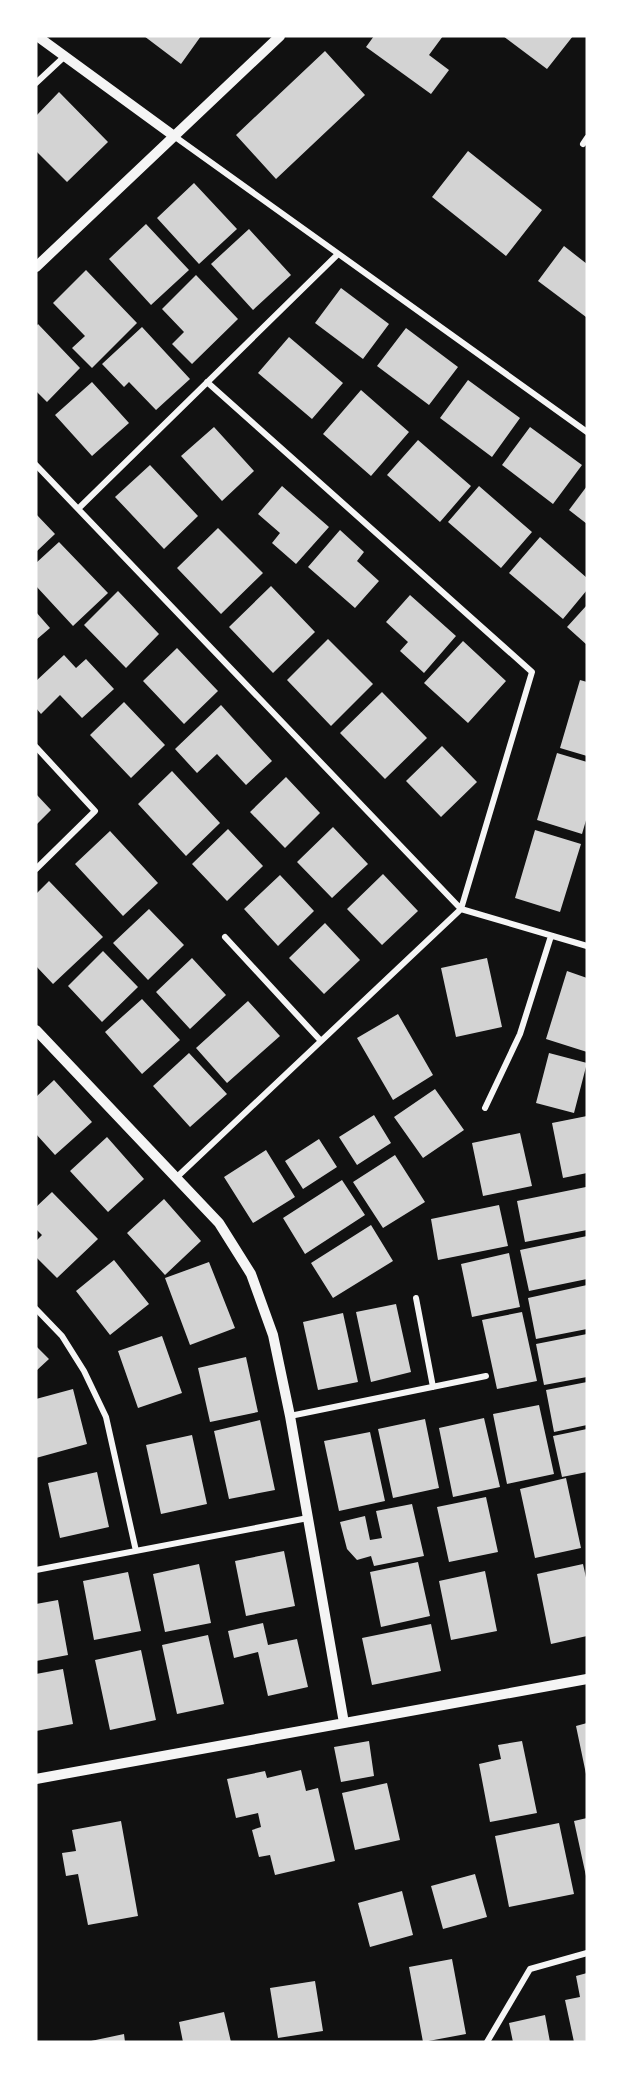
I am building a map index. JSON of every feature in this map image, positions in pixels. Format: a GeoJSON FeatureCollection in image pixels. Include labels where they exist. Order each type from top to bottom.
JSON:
{"type":"FeatureCollection","features":[{"type":"Feature","properties":{"kind":"street"},"geometry":{"type":"LineString","coordinates":[[37,36],[587,432]]}},
{"type":"Feature","properties":{"kind":"street"},"geometry":{"type":"LineString","coordinates":[[36,267],[280,36]]}},
{"type":"Feature","properties":{"kind":"street"},"geometry":{"type":"LineString","coordinates":[[36,83],[65,56]]}},
{"type":"Feature","properties":{"kind":"street"},"geometry":{"type":"LineString","coordinates":[[78,509],[338,254]]}},
{"type":"Feature","properties":{"kind":"street"},"geometry":{"type":"LineString","coordinates":[[177,1177],[461,909],[532,672],[207,382]]}},
{"type":"Feature","properties":{"kind":"street"},"geometry":{"type":"LineString","coordinates":[[36,465],[461,909],[587,946]]}},
{"type":"Feature","properties":{"kind":"street"},"geometry":{"type":"LineString","coordinates":[[36,747],[95,811],[36,869]]}},
{"type":"Feature","properties":{"kind":"street"},"geometry":{"type":"LineString","coordinates":[[485,1108],[520,1034],[551,936]]}},
{"type":"Feature","properties":{"kind":"street"},"geometry":{"type":"LineString","coordinates":[[225,937],[321,1041]]}},
{"type":"Feature","properties":{"kind":"street"},"geometry":{"type":"LineString","coordinates":[[36,1030],[219,1223],[251,1274],[273,1335],[290,1416],[344,1723]]}},
{"type":"Feature","properties":{"kind":"street"},"geometry":{"type":"LineString","coordinates":[[416,1298],[433,1387]]}},
{"type":"Feature","properties":{"kind":"street"},"geometry":{"type":"LineString","coordinates":[[36,1309],[62,1336],[84,1371],[106,1417],[136,1551]]}},
{"type":"Feature","properties":{"kind":"street"},"geometry":{"type":"LineString","coordinates":[[290,1416],[486,1376]]}},
{"type":"Feature","properties":{"kind":"street"},"geometry":{"type":"LineString","coordinates":[[36,1570],[308,1518]]}},
{"type":"Feature","properties":{"kind":"street"},"geometry":{"type":"LineString","coordinates":[[36,1779],[587,1679]]}},
{"type":"Feature","properties":{"kind":"street"},"geometry":{"type":"LineString","coordinates":[[487,2042],[530,1969],[587,1953]]}},
{"type":"Feature","properties":{"kind":"building"},"geometry":{"type":"Polygon","coordinates":[[[144,36],[201,36],[181,64],[144,36]]]}},
{"type":"Feature","properties":{"kind":"building"},"geometry":{"type":"Polygon","coordinates":[[[374,36],[443,36],[429,55],[449,70],[431,94],[366,47],[374,36]]]}},
{"type":"Feature","properties":{"kind":"building"},"geometry":{"type":"Polygon","coordinates":[[[503,36],[573,36],[547,69],[503,36]]]}},
{"type":"Feature","properties":{"kind":"building"},"geometry":{"type":"Polygon","coordinates":[[[325,51],[365,95],[276,179],[236,135],[325,51]]]}},
{"type":"Feature","properties":{"kind":"building"},"geometry":{"type":"Polygon","coordinates":[[[59,92],[108,142],[67,182],[36,151],[36,116],[59,92]]]}},
{"type":"Feature","properties":{"kind":"building"},"geometry":{"type":"Polygon","coordinates":[[[468,151],[542,210],[506,256],[432,197],[468,151]]]}},
{"type":"Feature","properties":{"kind":"building"},"geometry":{"type":"Polygon","coordinates":[[[194,183],[237,229],[199,264],[157,218],[194,183]]]}},
{"type":"Feature","properties":{"kind":"building"},"geometry":{"type":"Polygon","coordinates":[[[146,224],[189,270],[151,305],[109,259],[146,224]]]}},
{"type":"Feature","properties":{"kind":"building"},"geometry":{"type":"Polygon","coordinates":[[[249,229],[291,275],[253,310],[211,264],[249,229]]]}},
{"type":"Feature","properties":{"kind":"building"},"geometry":{"type":"Polygon","coordinates":[[[564,246],[587,264],[586,317],[538,281],[564,246]]]}},
{"type":"Feature","properties":{"kind":"building"},"geometry":{"type":"Polygon","coordinates":[[[86,270],[137,323],[92,368],[72,348],[85,336],[53,303],[86,270]]]}},
{"type":"Feature","properties":{"kind":"building"},"geometry":{"type":"Polygon","coordinates":[[[196,275],[238,319],[192,364],[172,344],[184,332],[162,309],[196,275]]]}},
{"type":"Feature","properties":{"kind":"building"},"geometry":{"type":"Polygon","coordinates":[[[341,288],[389,324],[363,359],[315,323],[341,288]]]}},
{"type":"Feature","properties":{"kind":"building"},"geometry":{"type":"Polygon","coordinates":[[[38,324],[80,368],[47,402],[36,391],[36,327],[38,324]]]}},
{"type":"Feature","properties":{"kind":"building"},"geometry":{"type":"Polygon","coordinates":[[[142,327],[190,379],[156,410],[129,382],[124,387],[102,364],[142,327]]]}},
{"type":"Feature","properties":{"kind":"building"},"geometry":{"type":"Polygon","coordinates":[[[406,328],[458,367],[429,405],[377,366],[406,328]]]}},
{"type":"Feature","properties":{"kind":"building"},"geometry":{"type":"Polygon","coordinates":[[[289,337],[343,383],[312,419],[258,373],[289,337]]]}},
{"type":"Feature","properties":{"kind":"building"},"geometry":{"type":"Polygon","coordinates":[[[468,380],[520,418],[492,457],[440,418],[468,380]]]}},
{"type":"Feature","properties":{"kind":"building"},"geometry":{"type":"Polygon","coordinates":[[[92,382],[129,423],[92,456],[55,415],[92,382]]]}},
{"type":"Feature","properties":{"kind":"building"},"geometry":{"type":"Polygon","coordinates":[[[361,390],[409,432],[371,476],[323,434],[361,390]]]}},
{"type":"Feature","properties":{"kind":"building"},"geometry":{"type":"Polygon","coordinates":[[[214,427],[254,471],[222,501],[181,456],[214,427]]]}},
{"type":"Feature","properties":{"kind":"building"},"geometry":{"type":"Polygon","coordinates":[[[530,427],[582,465],[553,504],[502,465],[530,427]]]}},
{"type":"Feature","properties":{"kind":"building"},"geometry":{"type":"Polygon","coordinates":[[[418,440],[471,486],[440,522],[387,475],[418,440]]]}},
{"type":"Feature","properties":{"kind":"building"},"geometry":{"type":"Polygon","coordinates":[[[150,465],[198,516],[164,549],[115,497],[150,465]]]}},
{"type":"Feature","properties":{"kind":"building"},"geometry":{"type":"Polygon","coordinates":[[[282,486],[329,527],[296,564],[272,543],[280,533],[258,514],[282,486]]]}},
{"type":"Feature","properties":{"kind":"building"},"geometry":{"type":"Polygon","coordinates":[[[479,486],[532,532],[501,568],[448,522],[479,486]]]}},
{"type":"Feature","properties":{"kind":"building"},"geometry":{"type":"Polygon","coordinates":[[[587,486],[587,524],[569,510],[587,486]]]}},
{"type":"Feature","properties":{"kind":"building"},"geometry":{"type":"Polygon","coordinates":[[[36,514],[55,534],[36,552],[36,514]]]}},
{"type":"Feature","properties":{"kind":"building"},"geometry":{"type":"Polygon","coordinates":[[[218,528],[263,573],[221,614],[177,568],[218,528]]]}},
{"type":"Feature","properties":{"kind":"building"},"geometry":{"type":"Polygon","coordinates":[[[340,530],[364,552],[357,561],[379,581],[355,608],[308,567],[340,530]]]}},
{"type":"Feature","properties":{"kind":"building"},"geometry":{"type":"Polygon","coordinates":[[[540,537],[587,578],[587,590],[563,619],[509,573],[540,537]]]}},
{"type":"Feature","properties":{"kind":"building"},"geometry":{"type":"Polygon","coordinates":[[[59,542],[108,593],[73,626],[36,586],[36,563],[59,542]]]}},
{"type":"Feature","properties":{"kind":"building"},"geometry":{"type":"Polygon","coordinates":[[[271,586],[315,632],[273,673],[229,627],[271,586]]]}},
{"type":"Feature","properties":{"kind":"building"},"geometry":{"type":"Polygon","coordinates":[[[118,591],[159,634],[126,668],[84,625],[118,591]]]}},
{"type":"Feature","properties":{"kind":"building"},"geometry":{"type":"Polygon","coordinates":[[[410,595],[456,636],[424,673],[400,651],[408,642],[386,622],[410,595]]]}},
{"type":"Feature","properties":{"kind":"building"},"geometry":{"type":"Polygon","coordinates":[[[587,605],[587,645],[567,627],[587,605]]]}},
{"type":"Feature","properties":{"kind":"building"},"geometry":{"type":"Polygon","coordinates":[[[36,612],[50,628],[36,640],[36,612]]]}},
{"type":"Feature","properties":{"kind":"building"},"geometry":{"type":"Polygon","coordinates":[[[328,639],[373,684],[331,726],[287,680],[328,639]]]}},
{"type":"Feature","properties":{"kind":"building"},"geometry":{"type":"Polygon","coordinates":[[[463,641],[506,681],[468,723],[424,683],[463,641]]]}},
{"type":"Feature","properties":{"kind":"building"},"geometry":{"type":"Polygon","coordinates":[[[177,648],[218,691],[184,724],[143,681],[177,648]]]}},
{"type":"Feature","properties":{"kind":"building"},"geometry":{"type":"Polygon","coordinates":[[[64,655],[76,668],[86,659],[114,689],[82,718],[60,695],[41,714],[36,708],[36,681],[64,655]]]}},
{"type":"Feature","properties":{"kind":"building"},"geometry":{"type":"Polygon","coordinates":[[[580,680],[587,682],[587,756],[560,748],[580,680]]]}},
{"type":"Feature","properties":{"kind":"building"},"geometry":{"type":"Polygon","coordinates":[[[382,692],[427,738],[385,779],[340,733],[382,692]]]}},
{"type":"Feature","properties":{"kind":"building"},"geometry":{"type":"Polygon","coordinates":[[[124,702],[165,745],[131,778],[90,735],[124,702]]]}},
{"type":"Feature","properties":{"kind":"building"},"geometry":{"type":"Polygon","coordinates":[[[221,705],[272,761],[246,785],[217,754],[197,773],[175,749],[221,705]]]}},
{"type":"Feature","properties":{"kind":"building"},"geometry":{"type":"Polygon","coordinates":[[[442,746],[477,782],[441,817],[406,781],[442,746]]]}},
{"type":"Feature","properties":{"kind":"building"},"geometry":{"type":"Polygon","coordinates":[[[557,753],[587,762],[587,817],[582,834],[537,820],[557,753]]]}},
{"type":"Feature","properties":{"kind":"building"},"geometry":{"type":"Polygon","coordinates":[[[172,771],[220,823],[186,856],[138,804],[172,771]]]}},
{"type":"Feature","properties":{"kind":"building"},"geometry":{"type":"Polygon","coordinates":[[[286,777],[320,813],[285,848],[250,812],[286,777]]]}},
{"type":"Feature","properties":{"kind":"building"},"geometry":{"type":"Polygon","coordinates":[[[36,794],[51,810],[36,825],[36,794]]]}},
{"type":"Feature","properties":{"kind":"building"},"geometry":{"type":"Polygon","coordinates":[[[333,827],[368,864],[332,898],[297,862],[333,827]]]}},
{"type":"Feature","properties":{"kind":"building"},"geometry":{"type":"Polygon","coordinates":[[[228,829],[263,866],[227,901],[192,864],[228,829]]]}},
{"type":"Feature","properties":{"kind":"building"},"geometry":{"type":"Polygon","coordinates":[[[535,830],[581,844],[560,912],[515,898],[535,830]]]}},
{"type":"Feature","properties":{"kind":"building"},"geometry":{"type":"Polygon","coordinates":[[[110,831],[158,883],[123,916],[75,864],[110,831]]]}},
{"type":"Feature","properties":{"kind":"building"},"geometry":{"type":"Polygon","coordinates":[[[383,874],[418,911],[382,945],[347,909],[383,874]]]}},
{"type":"Feature","properties":{"kind":"building"},"geometry":{"type":"Polygon","coordinates":[[[280,875],[314,911],[278,946],[244,909],[280,875]]]}},
{"type":"Feature","properties":{"kind":"building"},"geometry":{"type":"Polygon","coordinates":[[[49,881],[103,937],[53,984],[36,966],[36,894],[49,881]]]}},
{"type":"Feature","properties":{"kind":"building"},"geometry":{"type":"Polygon","coordinates":[[[149,909],[184,945],[148,980],[113,943],[149,909]]]}},
{"type":"Feature","properties":{"kind":"building"},"geometry":{"type":"Polygon","coordinates":[[[325,923],[360,960],[324,994],[289,958],[325,923]]]}},
{"type":"Feature","properties":{"kind":"building"},"geometry":{"type":"Polygon","coordinates":[[[103,951],[138,987],[102,1022],[68,986],[103,951]]]}},
{"type":"Feature","properties":{"kind":"building"},"geometry":{"type":"Polygon","coordinates":[[[192,958],[226,995],[190,1029],[156,992],[192,958]]]}},
{"type":"Feature","properties":{"kind":"building"},"geometry":{"type":"Polygon","coordinates":[[[487,958],[502,1027],[456,1037],[441,968],[487,958]]]}},
{"type":"Feature","properties":{"kind":"building"},"geometry":{"type":"Polygon","coordinates":[[[567,971],[587,978],[587,1052],[546,1039],[567,971]]]}},
{"type":"Feature","properties":{"kind":"building"},"geometry":{"type":"Polygon","coordinates":[[[142,999],[180,1040],[142,1074],[105,1032],[142,999]]]}},
{"type":"Feature","properties":{"kind":"building"},"geometry":{"type":"Polygon","coordinates":[[[248,1001],[280,1036],[227,1083],[196,1048],[248,1001]]]}},
{"type":"Feature","properties":{"kind":"building"},"geometry":{"type":"Polygon","coordinates":[[[398,1014],[433,1075],[393,1100],[357,1038],[398,1014]]]}},
{"type":"Feature","properties":{"kind":"building"},"geometry":{"type":"Polygon","coordinates":[[[189,1053],[227,1094],[190,1127],[153,1086],[189,1053]]]}},
{"type":"Feature","properties":{"kind":"building"},"geometry":{"type":"Polygon","coordinates":[[[549,1053],[587,1063],[574,1113],[536,1103],[549,1053]]]}},
{"type":"Feature","properties":{"kind":"building"},"geometry":{"type":"Polygon","coordinates":[[[54,1080],[92,1122],[55,1155],[36,1134],[36,1097],[54,1080]]]}},
{"type":"Feature","properties":{"kind":"building"},"geometry":{"type":"Polygon","coordinates":[[[435,1089],[464,1130],[423,1158],[394,1117],[435,1089]]]}},
{"type":"Feature","properties":{"kind":"building"},"geometry":{"type":"Polygon","coordinates":[[[374,1115],[391,1143],[357,1165],[339,1137],[374,1115]]]}},
{"type":"Feature","properties":{"kind":"building"},"geometry":{"type":"Polygon","coordinates":[[[587,1116],[587,1173],[563,1178],[552,1123],[587,1116]]]}},
{"type":"Feature","properties":{"kind":"building"},"geometry":{"type":"Polygon","coordinates":[[[520,1133],[532,1186],[483,1196],[472,1143],[520,1133]]]}},
{"type":"Feature","properties":{"kind":"building"},"geometry":{"type":"Polygon","coordinates":[[[107,1137],[144,1179],[108,1212],[70,1171],[107,1137]]]}},
{"type":"Feature","properties":{"kind":"building"},"geometry":{"type":"Polygon","coordinates":[[[319,1139],[337,1167],[303,1189],[285,1161],[319,1139]]]}},
{"type":"Feature","properties":{"kind":"building"},"geometry":{"type":"Polygon","coordinates":[[[266,1150],[295,1197],[253,1223],[224,1177],[266,1150]]]}},
{"type":"Feature","properties":{"kind":"building"},"geometry":{"type":"Polygon","coordinates":[[[395,1155],[425,1202],[383,1228],[353,1182],[395,1155]]]}},
{"type":"Feature","properties":{"kind":"building"},"geometry":{"type":"Polygon","coordinates":[[[342,1180],[365,1215],[305,1254],[283,1218],[342,1180]]]}},
{"type":"Feature","properties":{"kind":"building"},"geometry":{"type":"Polygon","coordinates":[[[586,1187],[587,1230],[525,1242],[517,1201],[586,1187]]]}},
{"type":"Feature","properties":{"kind":"building"},"geometry":{"type":"Polygon","coordinates":[[[52,1192],[98,1239],[57,1278],[36,1257],[36,1241],[42,1235],[36,1229],[36,1207],[52,1192]]]}},
{"type":"Feature","properties":{"kind":"building"},"geometry":{"type":"Polygon","coordinates":[[[164,1199],[201,1241],[165,1275],[127,1233],[164,1199]]]}},
{"type":"Feature","properties":{"kind":"building"},"geometry":{"type":"Polygon","coordinates":[[[499,1205],[508,1246],[438,1260],[431,1219],[499,1205]]]}},
{"type":"Feature","properties":{"kind":"building"},"geometry":{"type":"Polygon","coordinates":[[[371,1225],[393,1261],[333,1298],[311,1263],[371,1225]]]}},
{"type":"Feature","properties":{"kind":"building"},"geometry":{"type":"Polygon","coordinates":[[[587,1236],[587,1279],[529,1291],[520,1250],[587,1236]]]}},
{"type":"Feature","properties":{"kind":"building"},"geometry":{"type":"Polygon","coordinates":[[[509,1253],[520,1307],[472,1317],[461,1264],[509,1253]]]}},
{"type":"Feature","properties":{"kind":"building"},"geometry":{"type":"Polygon","coordinates":[[[114,1260],[149,1304],[110,1335],[76,1291],[114,1260]]]}},
{"type":"Feature","properties":{"kind":"building"},"geometry":{"type":"Polygon","coordinates":[[[209,1262],[235,1328],[190,1345],[165,1278],[209,1262]]]}},
{"type":"Feature","properties":{"kind":"building"},"geometry":{"type":"Polygon","coordinates":[[[587,1285],[587,1329],[536,1339],[528,1298],[587,1285]]]}},
{"type":"Feature","properties":{"kind":"building"},"geometry":{"type":"Polygon","coordinates":[[[396,1304],[411,1372],[371,1382],[356,1312],[396,1304]]]}},
{"type":"Feature","properties":{"kind":"building"},"geometry":{"type":"Polygon","coordinates":[[[522,1312],[537,1381],[497,1389],[482,1320],[522,1312]]]}},
{"type":"Feature","properties":{"kind":"building"},"geometry":{"type":"Polygon","coordinates":[[[343,1313],[358,1382],[318,1390],[303,1322],[343,1313]]]}},
{"type":"Feature","properties":{"kind":"building"},"geometry":{"type":"Polygon","coordinates":[[[587,1334],[587,1377],[544,1385],[536,1344],[587,1334]]]}},
{"type":"Feature","properties":{"kind":"building"},"geometry":{"type":"Polygon","coordinates":[[[162,1336],[182,1393],[138,1408],[118,1351],[162,1336]]]}},
{"type":"Feature","properties":{"kind":"building"},"geometry":{"type":"Polygon","coordinates":[[[36,1346],[49,1359],[36,1371],[36,1346]]]}},
{"type":"Feature","properties":{"kind":"building"},"geometry":{"type":"Polygon","coordinates":[[[246,1357],[258,1412],[210,1422],[198,1368],[246,1357]]]}},
{"type":"Feature","properties":{"kind":"building"},"geometry":{"type":"Polygon","coordinates":[[[587,1382],[587,1425],[554,1432],[546,1390],[587,1382]]]}},
{"type":"Feature","properties":{"kind":"building"},"geometry":{"type":"Polygon","coordinates":[[[73,1389],[87,1444],[36,1458],[36,1399],[73,1389]]]}},
{"type":"Feature","properties":{"kind":"building"},"geometry":{"type":"Polygon","coordinates":[[[539,1405],[554,1474],[507,1484],[493,1414],[539,1405]]]}},
{"type":"Feature","properties":{"kind":"building"},"geometry":{"type":"Polygon","coordinates":[[[484,1418],[500,1487],[453,1497],[439,1428],[484,1418]]]}},
{"type":"Feature","properties":{"kind":"building"},"geometry":{"type":"Polygon","coordinates":[[[425,1419],[439,1488],[393,1498],[378,1429],[425,1419]]]}},
{"type":"Feature","properties":{"kind":"building"},"geometry":{"type":"Polygon","coordinates":[[[260,1420],[275,1490],[229,1499],[214,1431],[260,1420]]]}},
{"type":"Feature","properties":{"kind":"building"},"geometry":{"type":"Polygon","coordinates":[[[587,1429],[587,1472],[562,1477],[553,1436],[587,1429]]]}},
{"type":"Feature","properties":{"kind":"building"},"geometry":{"type":"Polygon","coordinates":[[[370,1432],[385,1501],[339,1511],[324,1441],[370,1432]]]}},
{"type":"Feature","properties":{"kind":"building"},"geometry":{"type":"Polygon","coordinates":[[[192,1435],[207,1504],[161,1514],[146,1445],[192,1435]]]}},
{"type":"Feature","properties":{"kind":"building"},"geometry":{"type":"Polygon","coordinates":[[[97,1472],[109,1527],[60,1538],[48,1483],[97,1472]]]}},
{"type":"Feature","properties":{"kind":"building"},"geometry":{"type":"Polygon","coordinates":[[[566,1478],[581,1548],[535,1558],[520,1489],[566,1478]]]}},
{"type":"Feature","properties":{"kind":"building"},"geometry":{"type":"Polygon","coordinates":[[[486,1497],[498,1552],[449,1562],[437,1507],[486,1497]]]}},
{"type":"Feature","properties":{"kind":"building"},"geometry":{"type":"Polygon","coordinates":[[[412,1504],[424,1556],[374,1566],[371,1556],[357,1560],[347,1549],[340,1522],[365,1516],[370,1540],[382,1538],[376,1511],[412,1504]]]}},
{"type":"Feature","properties":{"kind":"building"},"geometry":{"type":"Polygon","coordinates":[[[284,1551],[295,1606],[246,1616],[235,1561],[284,1551]]]}},
{"type":"Feature","properties":{"kind":"building"},"geometry":{"type":"Polygon","coordinates":[[[418,1562],[430,1616],[381,1627],[370,1572],[418,1562]]]}},
{"type":"Feature","properties":{"kind":"building"},"geometry":{"type":"Polygon","coordinates":[[[199,1564],[211,1623],[165,1632],[153,1574],[199,1564]]]}},
{"type":"Feature","properties":{"kind":"building"},"geometry":{"type":"Polygon","coordinates":[[[583,1564],[587,1582],[587,1636],[551,1644],[537,1574],[583,1564]]]}},
{"type":"Feature","properties":{"kind":"building"},"geometry":{"type":"Polygon","coordinates":[[[485,1571],[497,1631],[451,1640],[439,1581],[485,1571]]]}},
{"type":"Feature","properties":{"kind":"building"},"geometry":{"type":"Polygon","coordinates":[[[128,1572],[141,1631],[94,1640],[83,1581],[128,1572]]]}},
{"type":"Feature","properties":{"kind":"building"},"geometry":{"type":"Polygon","coordinates":[[[58,1600],[68,1655],[36,1661],[36,1604],[58,1600]]]}},
{"type":"Feature","properties":{"kind":"building"},"geometry":{"type":"Polygon","coordinates":[[[263,1623],[268,1645],[297,1639],[308,1687],[268,1696],[258,1652],[234,1658],[228,1631],[263,1623]]]}},
{"type":"Feature","properties":{"kind":"building"},"geometry":{"type":"Polygon","coordinates":[[[431,1624],[441,1671],[372,1685],[362,1638],[431,1624]]]}},
{"type":"Feature","properties":{"kind":"building"},"geometry":{"type":"Polygon","coordinates":[[[208,1635],[224,1704],[177,1714],[162,1645],[208,1635]]]}},
{"type":"Feature","properties":{"kind":"building"},"geometry":{"type":"Polygon","coordinates":[[[141,1650],[156,1720],[110,1730],[95,1660],[141,1650]]]}},
{"type":"Feature","properties":{"kind":"building"},"geometry":{"type":"Polygon","coordinates":[[[63,1669],[73,1724],[36,1731],[36,1674],[63,1669]]]}},
{"type":"Feature","properties":{"kind":"building"},"geometry":{"type":"Polygon","coordinates":[[[587,1723],[587,1774],[586,1774],[576,1726],[587,1723]]]}},
{"type":"Feature","properties":{"kind":"building"},"geometry":{"type":"Polygon","coordinates":[[[369,1741],[374,1776],[341,1782],[334,1747],[369,1741]]]}},
{"type":"Feature","properties":{"kind":"building"},"geometry":{"type":"Polygon","coordinates":[[[522,1741],[537,1813],[490,1822],[479,1764],[501,1759],[498,1745],[522,1741]]]}},
{"type":"Feature","properties":{"kind":"building"},"geometry":{"type":"Polygon","coordinates":[[[301,1770],[306,1791],[318,1788],[335,1861],[275,1875],[270,1855],[259,1857],[252,1830],[261,1827],[258,1813],[236,1818],[227,1779],[265,1771],[267,1778],[301,1770]]]}},
{"type":"Feature","properties":{"kind":"building"},"geometry":{"type":"Polygon","coordinates":[[[387,1783],[400,1840],[355,1850],[342,1793],[387,1783]]]}},
{"type":"Feature","properties":{"kind":"building"},"geometry":{"type":"Polygon","coordinates":[[[587,1818],[587,1876],[586,1876],[574,1821],[587,1818]]]}},
{"type":"Feature","properties":{"kind":"building"},"geometry":{"type":"Polygon","coordinates":[[[121,1821],[138,1916],[88,1925],[78,1874],[66,1876],[62,1853],[76,1851],[72,1830],[121,1821]]]}},
{"type":"Feature","properties":{"kind":"building"},"geometry":{"type":"Polygon","coordinates":[[[559,1823],[574,1894],[509,1907],[495,1836],[559,1823]]]}},
{"type":"Feature","properties":{"kind":"building"},"geometry":{"type":"Polygon","coordinates":[[[475,1874],[487,1917],[443,1929],[431,1886],[475,1874]]]}},
{"type":"Feature","properties":{"kind":"building"},"geometry":{"type":"Polygon","coordinates":[[[402,1891],[413,1935],[370,1947],[358,1903],[402,1891]]]}},
{"type":"Feature","properties":{"kind":"building"},"geometry":{"type":"Polygon","coordinates":[[[452,1959],[466,2034],[423,2042],[409,1967],[452,1959]]]}},
{"type":"Feature","properties":{"kind":"building"},"geometry":{"type":"Polygon","coordinates":[[[587,1973],[587,2042],[574,2042],[565,2000],[580,1997],[576,1976],[587,1973]]]}},
{"type":"Feature","properties":{"kind":"building"},"geometry":{"type":"Polygon","coordinates":[[[315,1981],[323,2031],[278,2038],[270,1988],[315,1981]]]}},
{"type":"Feature","properties":{"kind":"building"},"geometry":{"type":"Polygon","coordinates":[[[224,2012],[231,2042],[183,2042],[179,2022],[224,2012]]]}},
{"type":"Feature","properties":{"kind":"building"},"geometry":{"type":"Polygon","coordinates":[[[545,2015],[550,2042],[513,2042],[509,2023],[545,2015]]]}},
{"type":"Feature","properties":{"kind":"building"},"geometry":{"type":"Polygon","coordinates":[[[124,2034],[125,2042],[91,2042],[91,2041],[124,2034]]]}}]}
